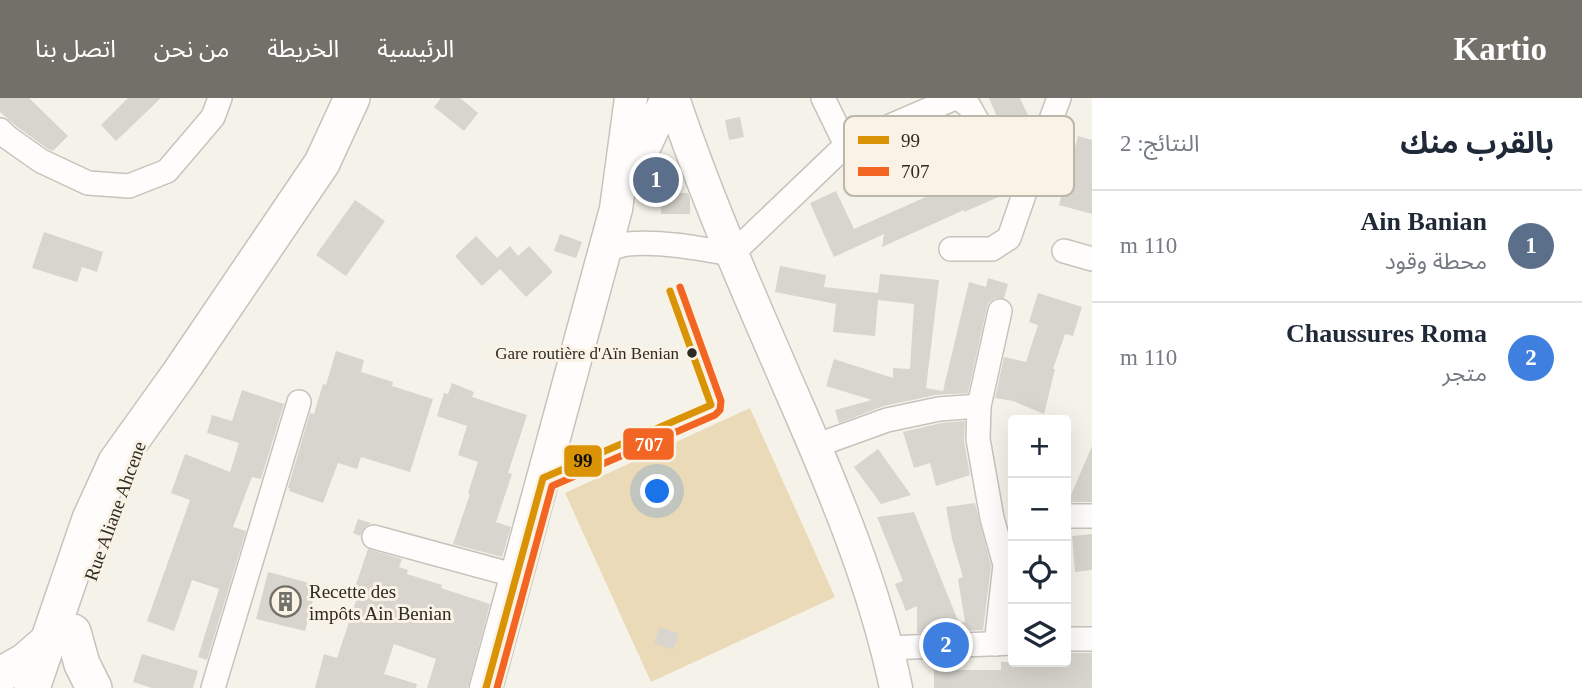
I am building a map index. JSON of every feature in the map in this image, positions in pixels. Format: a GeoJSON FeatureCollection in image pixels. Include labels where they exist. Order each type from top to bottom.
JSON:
{"type":"FeatureCollection","features":[{"type":"Feature","properties":{"kind":"main road","name":"Rue Aliane Ahcene"},"geometry":{"type":"LineString","coordinates":[[32,688],[61,637],[100,551],[149,417],[322,163],[352,98]]}},
{"type":"Feature","properties":{"kind":"main road","name":"Rue Aliane Ahcene"},"geometry":{"type":"LineString","coordinates":[[55,688],[61,637]]}},
{"type":"Feature","properties":{"kind":"main road"},"geometry":{"type":"LineString","coordinates":[[0,675],[61,637],[82,664],[94,688]]}},
{"type":"Feature","properties":{"kind":"street"},"geometry":{"type":"LineString","coordinates":[[0,130],[41,162],[88,183],[129,186],[167,172],[213,117],[220,98]]}},
{"type":"Feature","properties":{"kind":"street"},"geometry":{"type":"LineString","coordinates":[[486,688],[606,251],[616,209],[631,98]]}},
{"type":"Feature","properties":{"kind":"street"},"geometry":{"type":"LineString","coordinates":[[616,209],[667,98]]}},
{"type":"Feature","properties":{"kind":"street"},"geometry":{"type":"LineString","coordinates":[[673,98],[688,144],[732,254],[858,552],[887,648],[895,688]]}},
{"type":"Feature","properties":{"kind":"street"},"geometry":{"type":"LineString","coordinates":[[822,98],[844,141]]}},
{"type":"Feature","properties":{"kind":"street"},"geometry":{"type":"LineString","coordinates":[[914,116],[956,98],[970,106],[975,116]]}},
{"type":"Feature","properties":{"kind":"street"},"geometry":{"type":"LineString","coordinates":[[1053,116],[1059,98]]}},
{"type":"Feature","properties":{"kind":"street"},"geometry":{"type":"LineString","coordinates":[[732,254],[844,147]]}},
{"type":"Feature","properties":{"kind":"street"},"geometry":{"type":"LineString","coordinates":[[951,249],[992,248],[1009,238],[1024,196]]}},
{"type":"Feature","properties":{"kind":"street"},"geometry":{"type":"LineString","coordinates":[[606,251],[624,244],[660,244],[697,247],[732,254]]}},
{"type":"Feature","properties":{"kind":"street"},"geometry":{"type":"LineString","coordinates":[[1065,251],[1092,259]]}},
{"type":"Feature","properties":{"kind":"street"},"geometry":{"type":"LineString","coordinates":[[887,648],[1005,643],[1003,518],[978,439],[979,406],[1000,311]]}},
{"type":"Feature","properties":{"kind":"street"},"geometry":{"type":"LineString","coordinates":[[213,688],[299,402]]}},
{"type":"Feature","properties":{"kind":"street"},"geometry":{"type":"LineString","coordinates":[[815,446],[887,420],[979,406]]}},
{"type":"Feature","properties":{"kind":"street"},"geometry":{"type":"LineString","coordinates":[[1071,516],[1092,516]]}},
{"type":"Feature","properties":{"kind":"street"},"geometry":{"type":"LineString","coordinates":[[374,537],[517,576]]}},
{"type":"Feature","properties":{"kind":"street"},"geometry":{"type":"LineString","coordinates":[[1071,639],[1092,639]]}},
{"type":"Feature","properties":{"kind":"street"},"geometry":{"type":"LineString","coordinates":[[0,684],[15,688]]}},
{"type":"Feature","properties":{"kind":"shaded area"},"geometry":{"type":"Polygon","coordinates":[[[750,408],[835,597],[651,682],[565,493],[750,408]]]}},
{"type":"Feature","properties":{"kind":"building"},"geometry":{"type":"Polygon","coordinates":[[[0,98],[29,98],[68,136],[53,151],[48,149],[0,112],[0,98]]]}},
{"type":"Feature","properties":{"kind":"building"},"geometry":{"type":"Polygon","coordinates":[[[128,98],[161,98],[116,141],[101,125],[128,98]]]}},
{"type":"Feature","properties":{"kind":"building"},"geometry":{"type":"Polygon","coordinates":[[[441,98],[460,98],[478,113],[464,131],[434,107],[441,98]]]}},
{"type":"Feature","properties":{"kind":"building"},"geometry":{"type":"Polygon","coordinates":[[[989,98],[1020,98],[1028,116],[997,116],[989,98]]]}},
{"type":"Feature","properties":{"kind":"building"},"geometry":{"type":"Polygon","coordinates":[[[740,117],[744,137],[729,140],[725,120],[740,117]]]}},
{"type":"Feature","properties":{"kind":"building"},"geometry":{"type":"Polygon","coordinates":[[[1078,136],[1092,140],[1092,214],[1059,205],[1061,196],[1074,196],[1074,151],[1078,136]]]}},
{"type":"Feature","properties":{"kind":"building"},"geometry":{"type":"Polygon","coordinates":[[[673,162],[676,193],[688,193],[690,214],[661,214],[660,192],[655,193],[653,172],[657,164],[673,162]]]}},
{"type":"Feature","properties":{"kind":"building"},"geometry":{"type":"Polygon","coordinates":[[[836,191],[854,229],[928,196],[1001,196],[882,247],[884,234],[834,257],[810,203],[836,191]]]}},
{"type":"Feature","properties":{"kind":"building"},"geometry":{"type":"Polygon","coordinates":[[[355,200],[385,221],[346,276],[316,255],[355,200]]]}},
{"type":"Feature","properties":{"kind":"building"},"geometry":{"type":"Polygon","coordinates":[[[44,232],[103,252],[97,272],[82,267],[77,282],[32,268],[44,232]]]}},
{"type":"Feature","properties":{"kind":"building"},"geometry":{"type":"Polygon","coordinates":[[[560,234],[582,242],[576,258],[554,251],[560,234]]]}},
{"type":"Feature","properties":{"kind":"building"},"geometry":{"type":"Polygon","coordinates":[[[476,236],[497,258],[510,246],[518,256],[529,246],[553,272],[526,297],[500,269],[482,286],[455,256],[476,236]]]}},
{"type":"Feature","properties":{"kind":"building"},"geometry":{"type":"Polygon","coordinates":[[[780,266],[826,275],[824,287],[878,293],[880,274],[939,280],[926,388],[943,391],[969,282],[986,287],[988,278],[1008,284],[1004,298],[995,298],[987,307],[968,393],[936,395],[884,406],[839,423],[835,410],[872,400],[826,386],[834,359],[893,378],[893,368],[910,369],[914,304],[878,300],[875,336],[833,332],[836,304],[775,292],[780,266]]]}},
{"type":"Feature","properties":{"kind":"building"},"geometry":{"type":"Polygon","coordinates":[[[1038,293],[1082,307],[1073,336],[1065,334],[1053,369],[1044,414],[1013,401],[995,398],[1004,357],[1026,362],[1038,325],[1029,322],[1038,293]]]}},
{"type":"Feature","properties":{"kind":"building"},"geometry":{"type":"Polygon","coordinates":[[[336,351],[364,360],[361,372],[393,382],[392,386],[433,399],[410,472],[361,457],[357,469],[338,463],[323,503],[289,491],[288,488],[310,413],[314,414],[336,351]]]}},
{"type":"Feature","properties":{"kind":"building"},"geometry":{"type":"Polygon","coordinates":[[[452,383],[474,392],[472,397],[527,415],[508,473],[512,474],[496,522],[511,527],[502,557],[453,544],[478,462],[458,455],[467,426],[437,416],[444,393],[448,394],[452,383]]]}},
{"type":"Feature","properties":{"kind":"building"},"geometry":{"type":"Polygon","coordinates":[[[242,390],[284,404],[261,479],[252,477],[233,527],[246,531],[207,660],[198,657],[219,589],[192,580],[174,631],[147,621],[190,500],[171,493],[185,454],[230,472],[239,443],[207,433],[212,415],[232,421],[242,390]]]}},
{"type":"Feature","properties":{"kind":"building"},"geometry":{"type":"Polygon","coordinates":[[[965,421],[964,441],[970,475],[936,486],[930,463],[914,468],[903,432],[941,423],[965,421]]]}},
{"type":"Feature","properties":{"kind":"building"},"geometry":{"type":"Polygon","coordinates":[[[1092,446],[1092,502],[1071,502],[1071,495],[1092,446]]]}},
{"type":"Feature","properties":{"kind":"building"},"geometry":{"type":"Polygon","coordinates":[[[878,449],[911,495],[881,504],[854,467],[878,449]]]}},
{"type":"Feature","properties":{"kind":"building"},"geometry":{"type":"Polygon","coordinates":[[[975,503],[991,566],[983,630],[917,633],[917,606],[906,611],[895,584],[903,581],[877,517],[914,512],[959,623],[965,622],[958,579],[963,577],[946,507],[975,503]]]}},
{"type":"Feature","properties":{"kind":"building"},"geometry":{"type":"Polygon","coordinates":[[[358,519],[371,523],[364,528],[360,536],[353,533],[358,519]]]}},
{"type":"Feature","properties":{"kind":"building"},"geometry":{"type":"Polygon","coordinates":[[[1092,534],[1092,570],[1075,572],[1072,536],[1092,534]]]}},
{"type":"Feature","properties":{"kind":"building"},"geometry":{"type":"Polygon","coordinates":[[[368,549],[402,559],[399,567],[408,570],[407,574],[490,604],[468,688],[427,688],[436,659],[394,644],[384,674],[417,684],[416,688],[315,688],[324,654],[337,658],[359,592],[354,590],[368,549]]]}},
{"type":"Feature","properties":{"kind":"building","name":"Recette des impôts Ain Benian"},"geometry":{"type":"Polygon","coordinates":[[[268,572],[317,585],[305,631],[256,619],[268,572]]]}},
{"type":"Feature","properties":{"kind":"building"},"geometry":{"type":"Polygon","coordinates":[[[660,627],[679,634],[673,650],[654,643],[660,627]]]}},
{"type":"Feature","properties":{"kind":"building"},"geometry":{"type":"Polygon","coordinates":[[[1071,653],[1092,653],[1092,688],[934,688],[934,670],[1001,670],[1001,662],[1008,662],[1008,667],[1071,667],[1071,653]]]}},
{"type":"Feature","properties":{"kind":"building"},"geometry":{"type":"Polygon","coordinates":[[[142,654],[198,671],[193,688],[152,688],[133,682],[142,654]]]}},
{"type":"Feature","properties":{"kind":"transit line","name":"707"},"geometry":{"type":"LineString","coordinates":[[497,688],[552,486],[715,415],[720,410],[721,401],[680,287]]}},
{"type":"Feature","properties":{"kind":"transit line","name":"99"},"geometry":{"type":"LineString","coordinates":[[486,688],[543,478],[711,405],[670,291]]}},
{"type":"Feature","properties":{"kind":"place","name":"Ain Banian"},"geometry":{"type":"Point","coordinates":[656,180]}},
{"type":"Feature","properties":{"kind":"place","name":"Gare routière d'Aïn Benian"},"geometry":{"type":"Point","coordinates":[692,353]}},
{"type":"Feature","properties":{"kind":"place","name":"Recette des impôts Ain Benian"},"geometry":{"type":"Point","coordinates":[286,602]}},
{"type":"Feature","properties":{"kind":"place","name":"Chaussures Roma"},"geometry":{"type":"Point","coordinates":[946,645]}}]}
